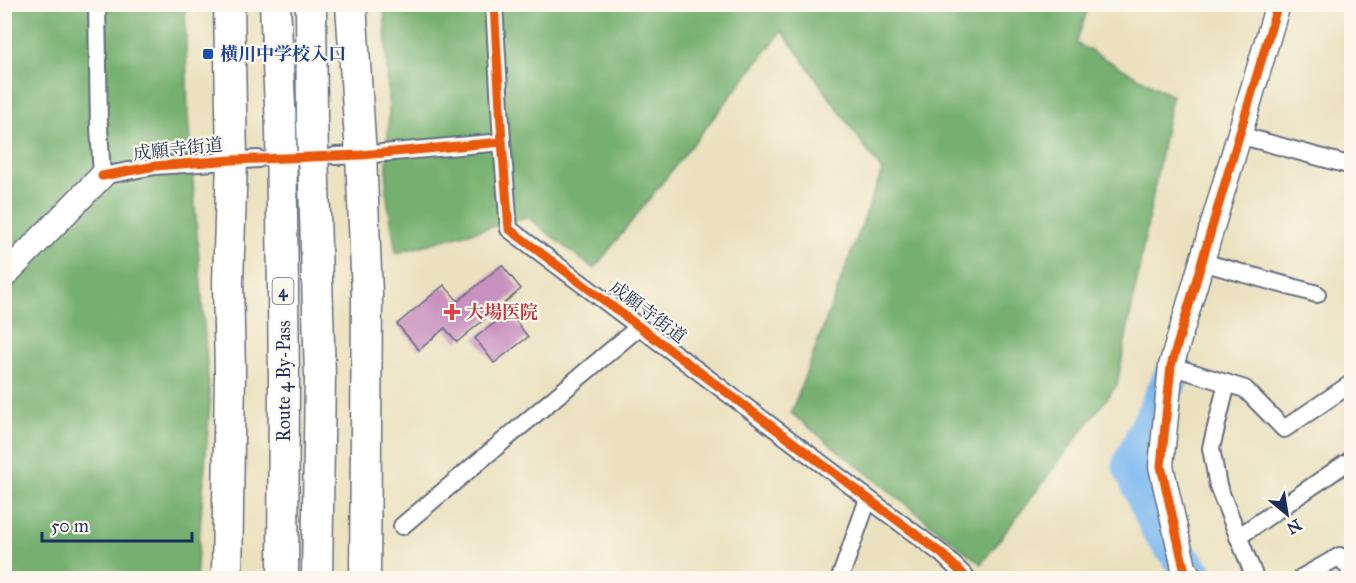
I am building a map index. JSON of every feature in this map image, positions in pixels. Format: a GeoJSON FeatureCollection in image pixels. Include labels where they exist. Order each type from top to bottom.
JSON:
{"type":"FeatureCollection","features":[{"type":"Feature","properties":{"kind":"highway"},"geometry":{"type":"LineString","coordinates":[[227,579],[230,383],[228,282],[245,160],[229,4]]}},
{"type":"Feature","properties":{"kind":"highway","name":"Route 4 By-Pass"},"geometry":{"type":"LineString","coordinates":[[275,4],[281,126],[284,380],[283,579]]}},
{"type":"Feature","properties":{"kind":"highway","name":"Route 4 By-Pass"},"geometry":{"type":"LineString","coordinates":[[310,4],[320,375],[316,579]]}},
{"type":"Feature","properties":{"kind":"highway"},"geometry":{"type":"LineString","coordinates":[[351,4],[348,156],[367,294],[365,579]]}},
{"type":"Feature","properties":{"kind":"street"},"geometry":{"type":"LineString","coordinates":[[4,276],[102,176],[97,4]]}},
{"type":"Feature","properties":{"kind":"street","name":"成願寺街道"},"geometry":{"type":"LineString","coordinates":[[494,4],[509,229],[942,555],[967,579]]}},
{"type":"Feature","properties":{"kind":"street"},"geometry":{"type":"LineString","coordinates":[[1190,579],[1184,568],[1161,466],[1171,366],[1278,4]]}},
{"type":"Feature","properties":{"kind":"street"},"geometry":{"type":"LineString","coordinates":[[1239,135],[1352,166]]}},
{"type":"Feature","properties":{"kind":"street"},"geometry":{"type":"LineString","coordinates":[[348,156],[502,142]]}},
{"type":"Feature","properties":{"kind":"street","name":"成願寺街道"},"geometry":{"type":"LineString","coordinates":[[102,176],[155,166],[245,160]]}},
{"type":"Feature","properties":{"kind":"street"},"geometry":{"type":"LineString","coordinates":[[1202,262],[1317,294]]}},
{"type":"Feature","properties":{"kind":"street"},"geometry":{"type":"LineString","coordinates":[[402,526],[639,327]]}},
{"type":"Feature","properties":{"kind":"street"},"geometry":{"type":"LineString","coordinates":[[1171,366],[1245,389],[1284,429],[1352,383]]}},
{"type":"Feature","properties":{"kind":"street"},"geometry":{"type":"LineString","coordinates":[[1227,383],[1211,448],[1218,486],[1255,579]]}},
{"type":"Feature","properties":{"kind":"street"},"geometry":{"type":"LineString","coordinates":[[1238,537],[1352,459]]}},
{"type":"Feature","properties":{"kind":"street"},"geometry":{"type":"LineString","coordinates":[[840,579],[868,499]]}},
{"type":"Feature","properties":{"kind":"street"},"geometry":{"type":"LineString","coordinates":[[1301,579],[1340,556],[1352,573]]}},
{"type":"Feature","properties":{"kind":"green space"},"geometry":{"type":"Polygon","coordinates":[[[4,5],[185,5],[188,115],[210,403],[196,578],[5,578],[4,5]]]}},
{"type":"Feature","properties":{"kind":"green space"},"geometry":{"type":"Polygon","coordinates":[[[384,5],[1089,5],[1076,43],[1172,96],[1117,385],[981,564],[791,413],[882,171],[782,31],[594,269],[527,217],[396,253],[386,191],[389,109],[384,5]]]}},
{"type":"Feature","properties":{"kind":"building","name":"大場医院"},"geometry":{"type":"Polygon","coordinates":[[[502,265],[521,289],[457,342],[445,328],[419,350],[397,324],[444,285],[458,301],[502,265]]]}},
{"type":"Feature","properties":{"kind":"building"},"geometry":{"type":"Polygon","coordinates":[[[509,312],[528,337],[494,363],[475,338],[509,312]]]}},
{"type":"Feature","properties":{"kind":"waterway"},"geometry":{"type":"LineString","coordinates":[[1175,369],[1130,465],[1160,532],[1196,576]]}},
{"type":"Feature","properties":{"kind":"cycle path"},"geometry":{"type":"LineString","coordinates":[[494,4],[509,229],[942,554],[967,578]]}},
{"type":"Feature","properties":{"kind":"cycle path"},"geometry":{"type":"LineString","coordinates":[[1190,578],[1184,568],[1161,466],[1171,366],[1278,4]]}},
{"type":"Feature","properties":{"kind":"cycle path"},"geometry":{"type":"LineString","coordinates":[[102,176],[155,166],[232,160],[361,155],[502,142]]}},
{"type":"Feature","properties":{"kind":"place","name":"横川中学校入口"},"geometry":{"type":"Point","coordinates":[208,54]}},
{"type":"Feature","properties":{"kind":"place","name":"大場医院"},"geometry":{"type":"Point","coordinates":[452,312]}}]}
